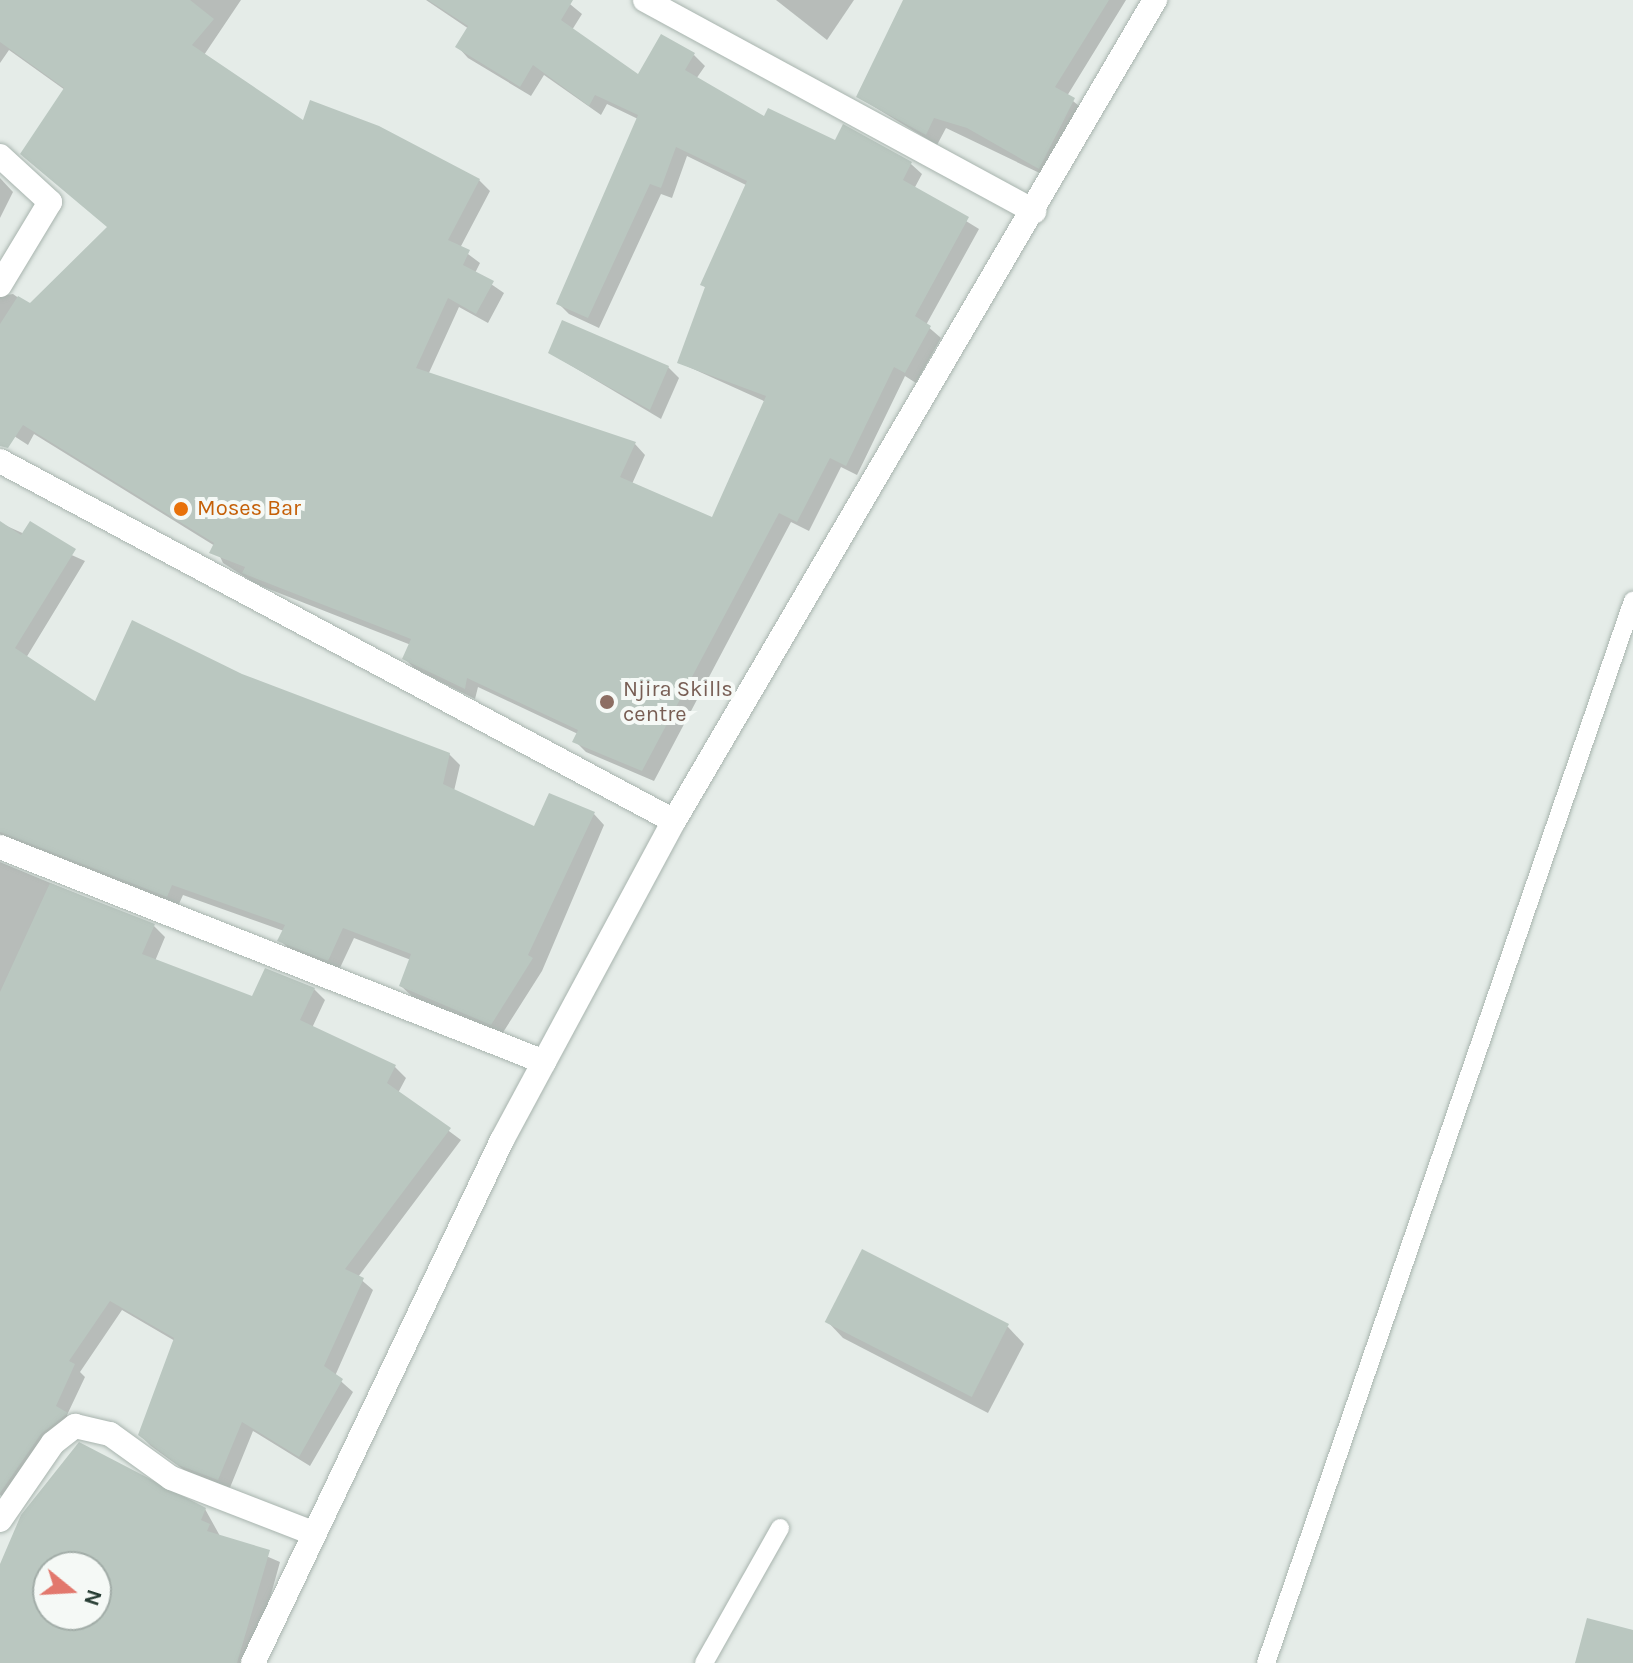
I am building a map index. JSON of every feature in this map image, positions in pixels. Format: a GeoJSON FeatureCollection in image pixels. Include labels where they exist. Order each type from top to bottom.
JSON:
{"type":"FeatureCollection","features":[{"type":"Feature","properties":{"kind":"street"},"geometry":{"type":"LineString","coordinates":[[645,0],[1034,211]]}},
{"type":"Feature","properties":{"kind":"street"},"geometry":{"type":"LineString","coordinates":[[253,1663],[313,1533],[544,1062],[674,821],[1155,0]]}},
{"type":"Feature","properties":{"kind":"street"},"geometry":{"type":"LineString","coordinates":[[0,156],[50,202],[0,285]]}},
{"type":"Feature","properties":{"kind":"street"},"geometry":{"type":"LineString","coordinates":[[0,461],[674,821]]}},
{"type":"Feature","properties":{"kind":"street"},"geometry":{"type":"LineString","coordinates":[[0,847],[544,1062]]}},
{"type":"Feature","properties":{"kind":"street"},"geometry":{"type":"LineString","coordinates":[[0,1520],[53,1443],[75,1426],[110,1434],[171,1478],[313,1533]]}},
{"type":"Feature","properties":{"kind":"lane"},"geometry":{"type":"LineString","coordinates":[[1266,1663],[1633,601]]}},
{"type":"Feature","properties":{"kind":"lane"},"geometry":{"type":"LineString","coordinates":[[704,1663],[780,1528]]}},
{"type":"Feature","properties":{"kind":"building"},"geometry":{"type":"Polygon","coordinates":[[[0,0],[190,0],[214,19],[192,45],[303,120],[310,100],[379,126],[480,179],[448,240],[470,250],[463,265],[494,281],[476,314],[448,298],[416,368],[636,442],[620,477],[712,517],[766,396],[677,363],[705,287],[700,285],[747,181],[676,147],[661,188],[650,184],[588,318],[556,304],[638,115],[595,95],[589,106],[533,65],[520,87],[455,47],[468,26],[428,0],[573,0],[561,20],[638,74],[661,34],[695,53],[685,70],[764,116],[768,108],[835,140],[843,124],[912,162],[903,180],[969,217],[915,316],[931,326],[905,373],[894,367],[846,466],[830,458],[797,522],[779,513],[642,771],[572,742],[578,730],[467,678],[465,689],[402,659],[411,639],[242,573],[245,567],[209,553],[214,543],[23,425],[8,448],[0,446],[0,324],[18,296],[30,303],[107,227],[20,154],[64,88],[0,42],[0,0]]]}},
{"type":"Feature","properties":{"kind":"building"},"geometry":{"type":"Polygon","coordinates":[[[903,0],[1109,0],[1055,87],[1075,98],[1039,169],[967,128],[934,118],[926,135],[856,97],[903,0]]]}},
{"type":"Feature","properties":{"kind":"building"},"geometry":{"type":"Polygon","coordinates":[[[562,320],[669,366],[650,410],[548,353],[562,320]]]}},
{"type":"Feature","properties":{"kind":"building"},"geometry":{"type":"Polygon","coordinates":[[[0,521],[21,535],[30,521],[76,549],[15,648],[95,701],[132,620],[242,674],[450,753],[443,784],[534,826],[549,793],[595,812],[528,955],[533,958],[491,1025],[399,986],[411,954],[343,928],[328,961],[277,941],[285,925],[172,885],[167,897],[0,832],[0,521]]]}},
{"type":"Feature","properties":{"kind":"building"},"geometry":{"type":"Polygon","coordinates":[[[50,883],[155,924],[142,954],[252,996],[265,968],[315,988],[300,1020],[396,1065],[387,1083],[451,1128],[345,1269],[364,1278],[324,1366],[343,1379],[299,1457],[242,1422],[218,1480],[178,1465],[138,1435],[174,1338],[110,1301],[69,1361],[75,1364],[56,1406],[68,1413],[41,1434],[0,1493],[0,992],[50,883]]]}},
{"type":"Feature","properties":{"kind":"building"},"geometry":{"type":"Polygon","coordinates":[[[862,1249],[1009,1324],[972,1397],[825,1322],[862,1249]]]}},
{"type":"Feature","properties":{"kind":"building"},"geometry":{"type":"Polygon","coordinates":[[[79,1442],[206,1508],[201,1520],[210,1524],[207,1531],[270,1550],[237,1663],[0,1663],[0,1564],[21,1515],[79,1442]]]}},
{"type":"Feature","properties":{"kind":"building"},"geometry":{"type":"Polygon","coordinates":[[[1587,1618],[1633,1630],[1633,1663],[1575,1663],[1587,1618]]]}},
{"type":"Feature","properties":{"kind":"place","name":"Moses Bar"},"geometry":{"type":"Point","coordinates":[181,509]}},
{"type":"Feature","properties":{"kind":"place","name":"Njira Skills centre"},"geometry":{"type":"Point","coordinates":[607,702]}}]}
